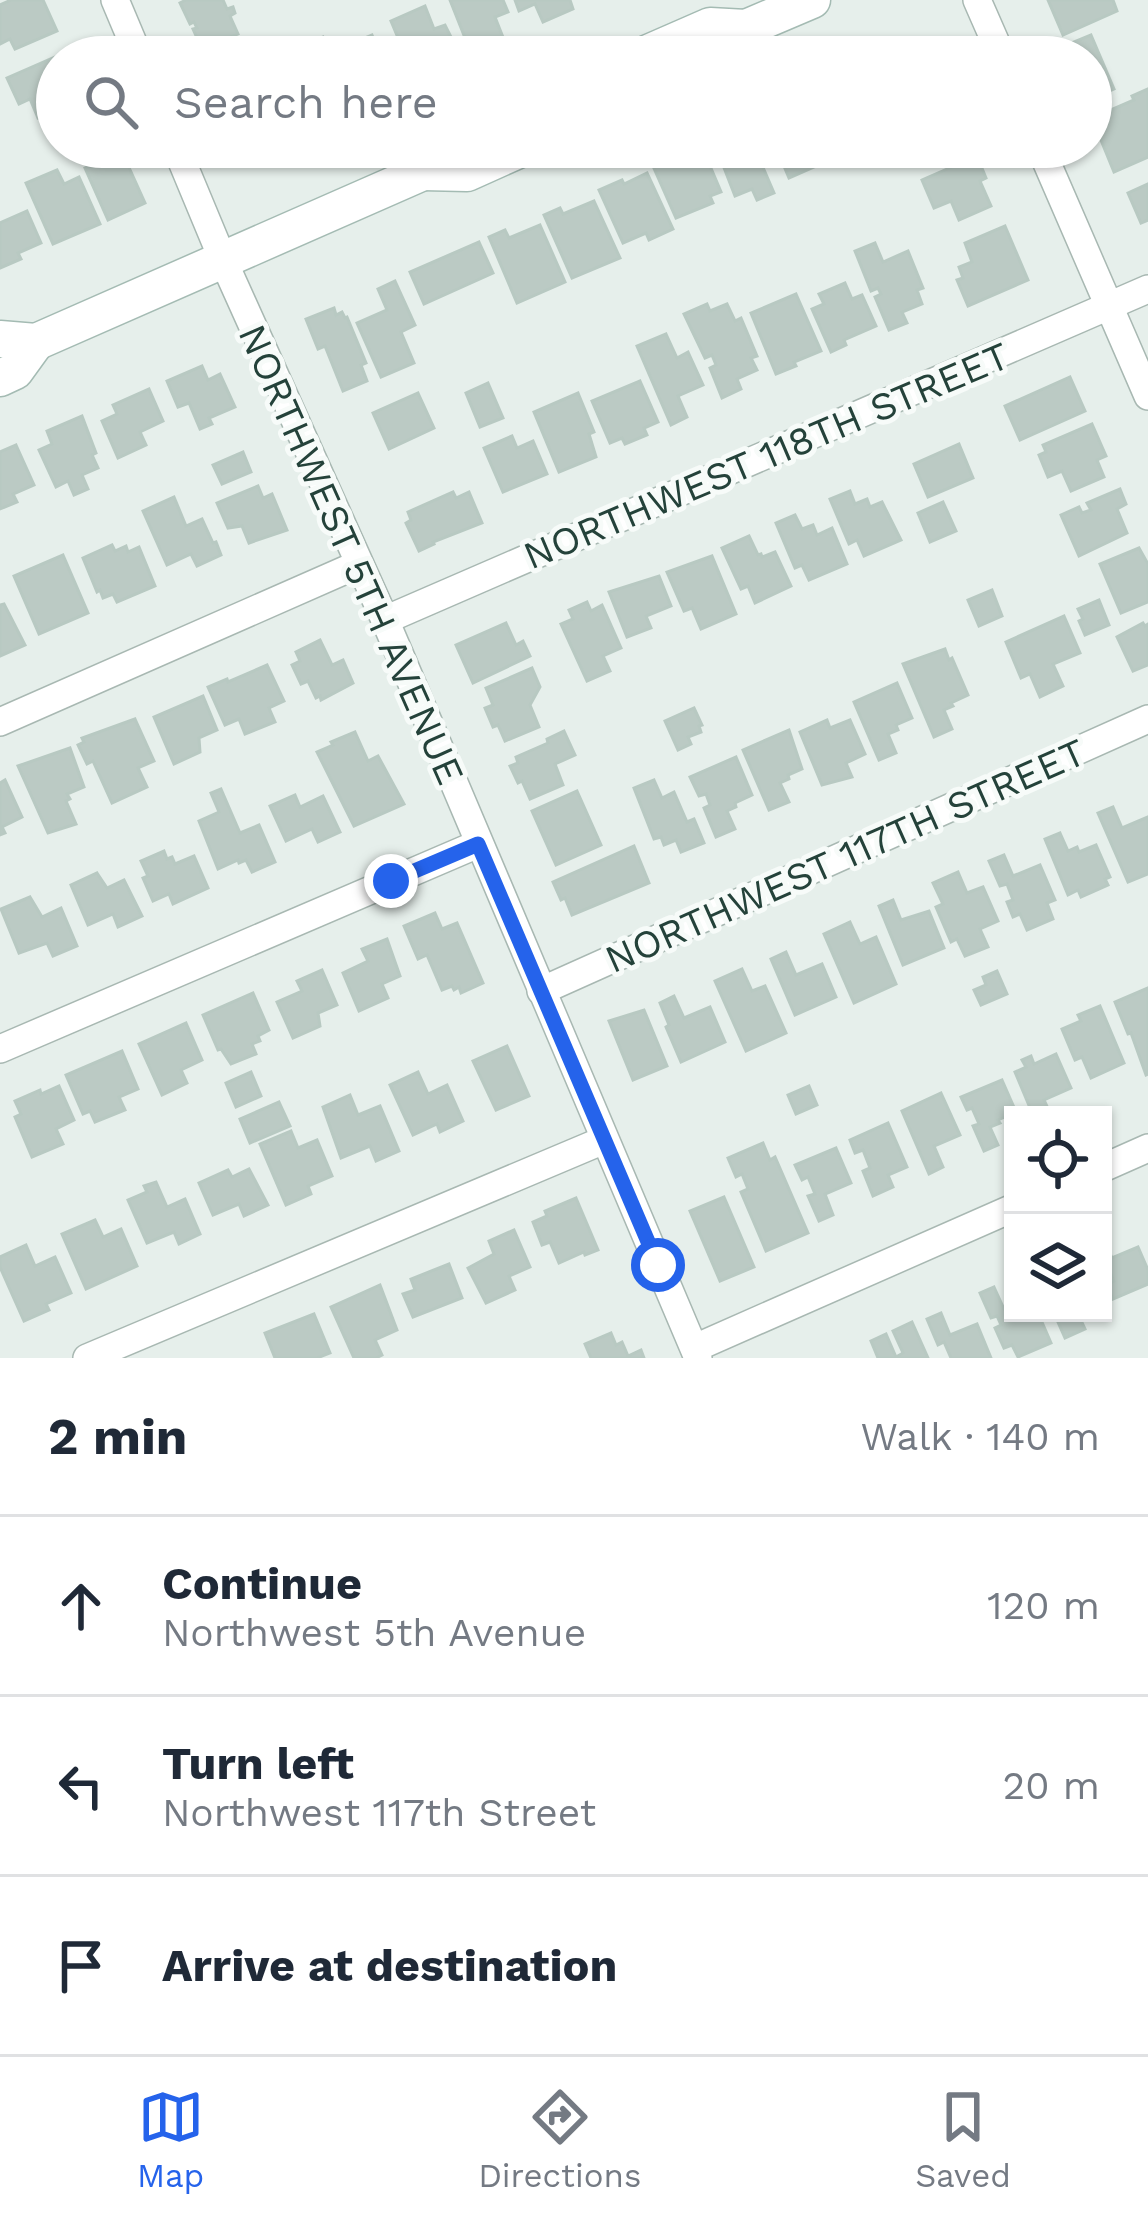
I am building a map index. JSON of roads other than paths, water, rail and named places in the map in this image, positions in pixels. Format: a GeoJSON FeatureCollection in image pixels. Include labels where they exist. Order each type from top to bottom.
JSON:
{"type":"FeatureCollection","features":[{"type":"Feature","properties":{"kind":"main road"},"geometry":{"type":"LineString","coordinates":[[748,36],[812,0]]}},
{"type":"Feature","properties":{"kind":"main road"},"geometry":{"type":"LineString","coordinates":[[687,36],[710,26],[725,36]]}},
{"type":"Feature","properties":{"kind":"main road"},"geometry":{"type":"LineString","coordinates":[[0,378],[15,371],[18,341],[223,260],[416,168]]}},
{"type":"Feature","properties":{"kind":"street"},"geometry":{"type":"LineString","coordinates":[[115,0],[130,36]]}},
{"type":"Feature","properties":{"kind":"street"},"geometry":{"type":"LineString","coordinates":[[977,0],[993,36]]}},
{"type":"Feature","properties":{"kind":"street","name":"NORTHWEST 5TH AVENUE"},"geometry":{"type":"LineString","coordinates":[[185,168],[385,620],[696,1353]]}},
{"type":"Feature","properties":{"kind":"street"},"geometry":{"type":"LineString","coordinates":[[1049,168],[1148,396]]}},
{"type":"Feature","properties":{"kind":"street","name":"NORTHWEST 118TH STREET"},"geometry":{"type":"LineString","coordinates":[[385,620],[1148,289]]}},
{"type":"Feature","properties":{"kind":"street"},"geometry":{"type":"LineString","coordinates":[[0,722],[359,564]]}},
{"type":"Feature","properties":{"kind":"street","name":"NORTHWEST 117TH STREET"},"geometry":{"type":"LineString","coordinates":[[541,992],[1148,719]]}},
{"type":"Feature","properties":{"kind":"street"},"geometry":{"type":"LineString","coordinates":[[0,1049],[478,844]]}},
{"type":"Feature","properties":{"kind":"street"},"geometry":{"type":"LineString","coordinates":[[87,1358],[604,1140]]}},
{"type":"Feature","properties":{"kind":"street"},"geometry":{"type":"LineString","coordinates":[[1112,1164],[1148,1148]]}},
{"type":"Feature","properties":{"kind":"street"},"geometry":{"type":"LineString","coordinates":[[696,1353],[1004,1212]]}}]}
